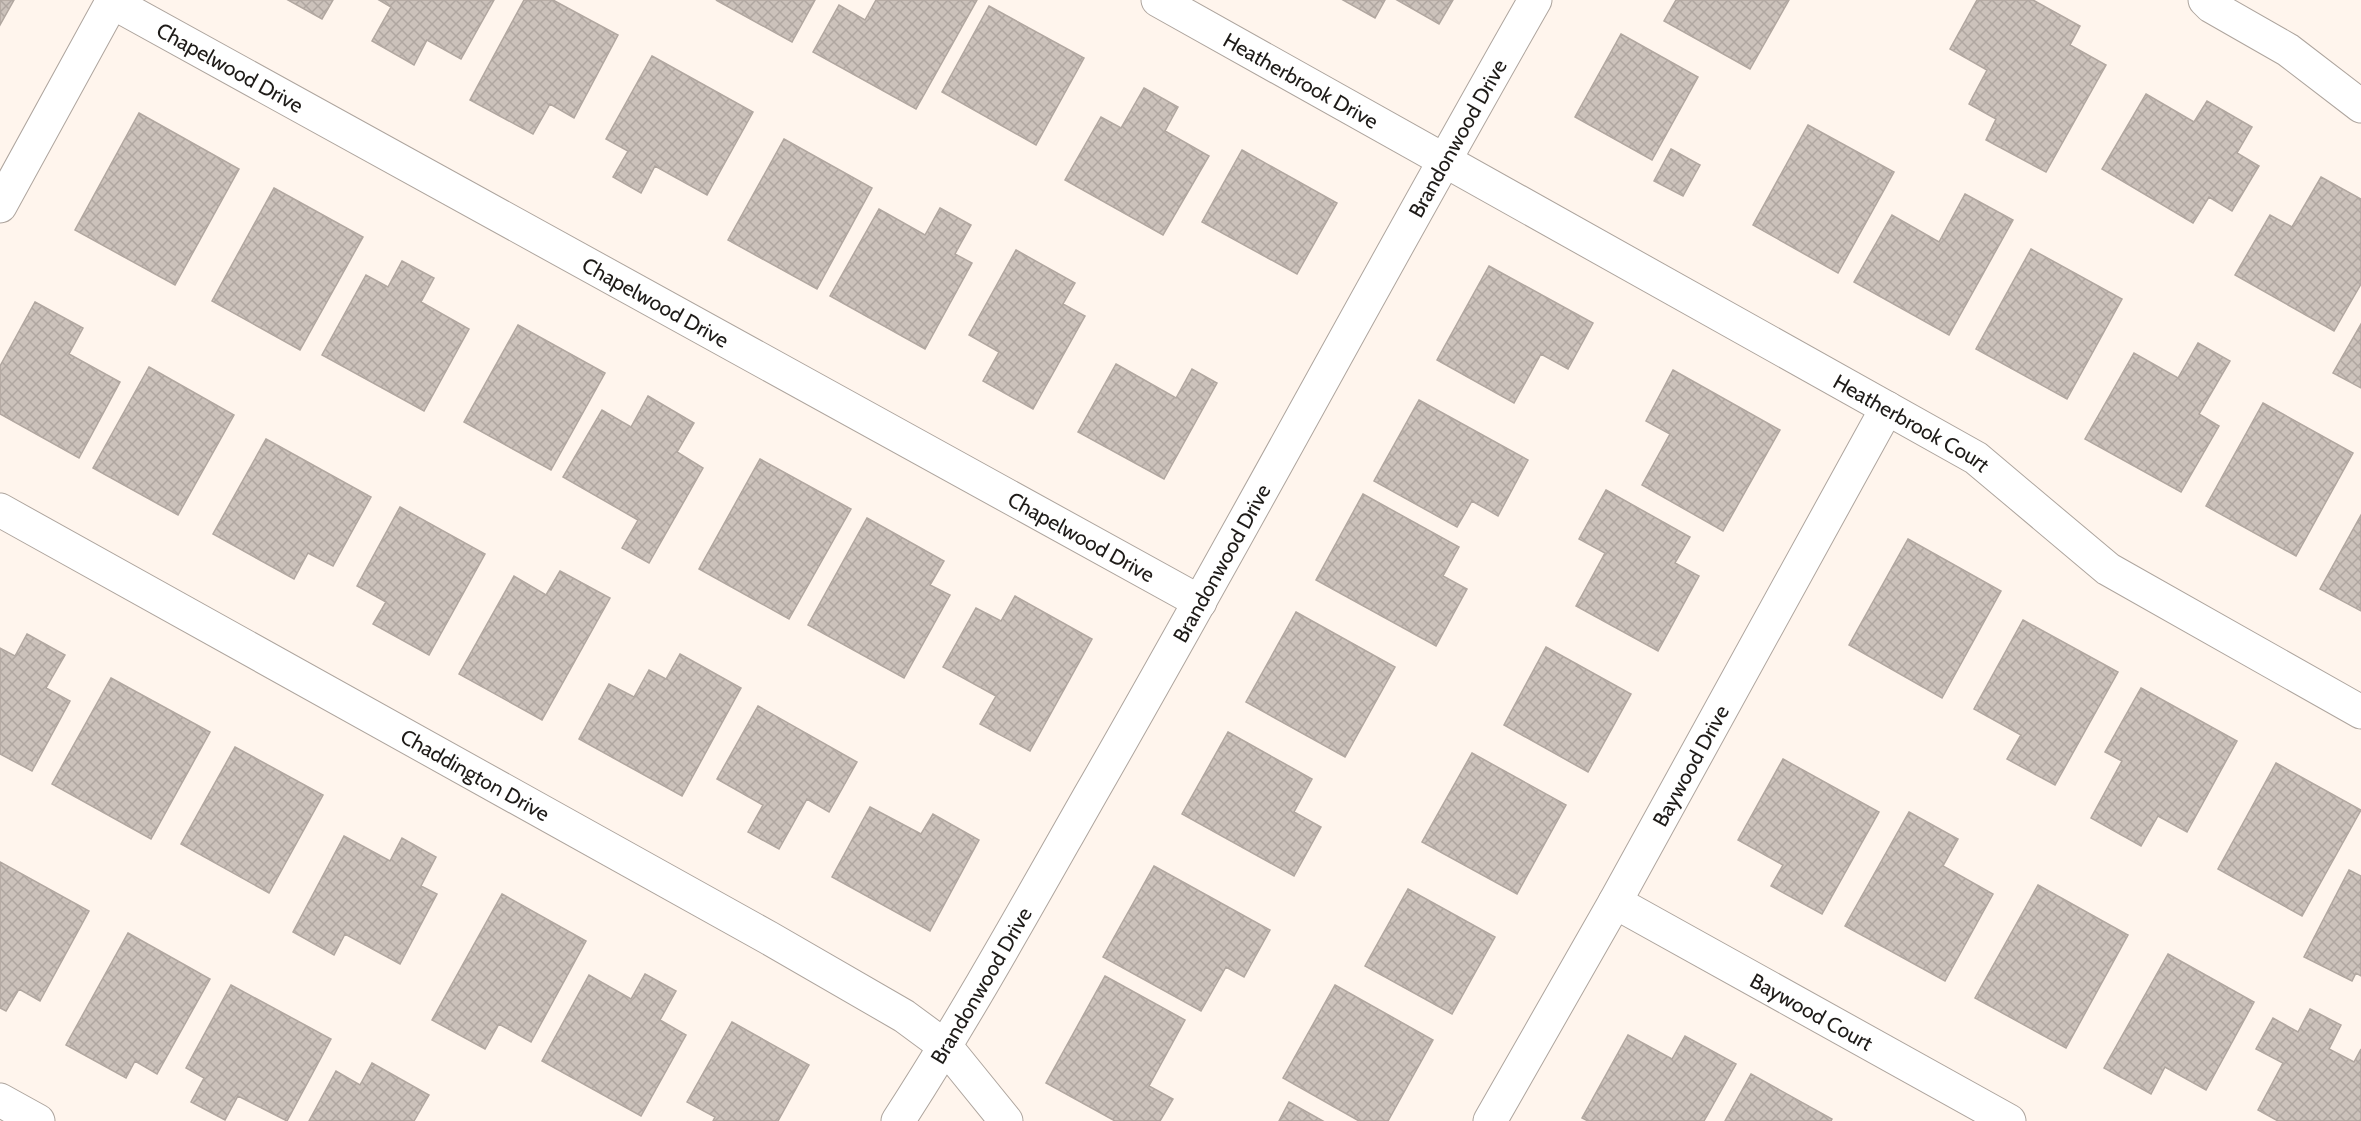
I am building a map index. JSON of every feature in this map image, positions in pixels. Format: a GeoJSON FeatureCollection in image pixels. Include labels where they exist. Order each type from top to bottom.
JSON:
{"type":"FeatureCollection","features":[{"type":"Feature","properties":{"kind":"street","name":"Heatherbrook Drive"},"geometry":{"type":"LineString","coordinates":[[1158,0],[1444,159]]}},
{"type":"Feature","properties":{"kind":"street","name":"Brandonwood Drive"},"geometry":{"type":"LineString","coordinates":[[898,1121],[946,1047],[1200,602],[1444,159],[1535,0]]}},
{"type":"Feature","properties":{"kind":"street"},"geometry":{"type":"LineString","coordinates":[[2205,0],[2211,6],[2288,50],[2361,106]]}},
{"type":"Feature","properties":{"kind":"street"},"geometry":{"type":"LineString","coordinates":[[0,206],[113,1]]}},
{"type":"Feature","properties":{"kind":"street","name":"Chapelwood Drive"},"geometry":{"type":"LineString","coordinates":[[113,1],[1200,602]]}},
{"type":"Feature","properties":{"kind":"street","name":"Heatherbrook Court"},"geometry":{"type":"LineString","coordinates":[[1444,159],[1976,458],[2108,569],[2361,712]]}},
{"type":"Feature","properties":{"kind":"street","name":"Baywood Drive"},"geometry":{"type":"LineString","coordinates":[[1490,1121],[1615,902],[1887,408]]}},
{"type":"Feature","properties":{"kind":"street","name":"Chaddington Drive"},"geometry":{"type":"LineString","coordinates":[[0,510],[769,938],[904,1016],[946,1047],[1006,1121]]}},
{"type":"Feature","properties":{"kind":"street","name":"Baywood Court"},"geometry":{"type":"LineString","coordinates":[[1615,902],[2009,1121]]}},
{"type":"Feature","properties":{"kind":"street"},"geometry":{"type":"LineString","coordinates":[[0,1100],[38,1121]]}},
{"type":"Feature","properties":{"kind":"building"},"geometry":{"type":"Polygon","coordinates":[[[0,0],[14,0],[0,25],[0,0]]]}},
{"type":"Feature","properties":{"kind":"building"},"geometry":{"type":"Polygon","coordinates":[[[288,0],[333,0],[322,19],[288,0]]]}},
{"type":"Feature","properties":{"kind":"building"},"geometry":{"type":"Polygon","coordinates":[[[379,0],[494,0],[461,59],[427,40],[414,65],[372,41],[391,7],[379,0]]]}},
{"type":"Feature","properties":{"kind":"building"},"geometry":{"type":"Polygon","coordinates":[[[524,0],[553,0],[618,35],[574,118],[550,104],[533,134],[470,100],[524,0]]]}},
{"type":"Feature","properties":{"kind":"building"},"geometry":{"type":"Polygon","coordinates":[[[716,0],[815,0],[792,42],[716,0]]]}},
{"type":"Feature","properties":{"kind":"building"},"geometry":{"type":"Polygon","coordinates":[[[876,0],[977,0],[916,109],[813,52],[839,5],[865,20],[876,0]]]}},
{"type":"Feature","properties":{"kind":"building"},"geometry":{"type":"Polygon","coordinates":[[[1343,0],[1385,0],[1375,18],[1343,0]]]}},
{"type":"Feature","properties":{"kind":"building"},"geometry":{"type":"Polygon","coordinates":[[[1397,0],[1453,0],[1439,24],[1397,0]]]}},
{"type":"Feature","properties":{"kind":"building"},"geometry":{"type":"Polygon","coordinates":[[[1676,0],[1789,0],[1750,69],[1664,21],[1676,0]]]}},
{"type":"Feature","properties":{"kind":"building"},"geometry":{"type":"Polygon","coordinates":[[[1977,0],[2033,0],[2080,26],[2070,45],[2106,65],[2046,172],[1986,140],[1996,119],[1969,104],[1987,70],[1950,49],[1977,0]]]}},
{"type":"Feature","properties":{"kind":"building"},"geometry":{"type":"Polygon","coordinates":[[[989,6],[1084,58],[1036,145],[942,92],[989,6]]]}},
{"type":"Feature","properties":{"kind":"building"},"geometry":{"type":"Polygon","coordinates":[[[1621,34],[1698,77],[1652,160],[1575,117],[1621,34]]]}},
{"type":"Feature","properties":{"kind":"building"},"geometry":{"type":"Polygon","coordinates":[[[652,56],[753,112],[707,195],[655,166],[641,193],[613,177],[628,151],[606,139],[652,56]]]}},
{"type":"Feature","properties":{"kind":"building"},"geometry":{"type":"Polygon","coordinates":[[[1144,88],[1178,107],[1165,131],[1209,156],[1163,235],[1065,180],[1101,117],[1121,128],[1144,88]]]}},
{"type":"Feature","properties":{"kind":"building"},"geometry":{"type":"Polygon","coordinates":[[[2146,94],[2194,122],[2207,101],[2252,127],[2237,153],[2259,166],[2232,211],[2209,197],[2193,223],[2102,169],[2146,94]]]}},
{"type":"Feature","properties":{"kind":"building"},"geometry":{"type":"Polygon","coordinates":[[[139,113],[239,169],[175,285],[75,230],[139,113]]]}},
{"type":"Feature","properties":{"kind":"building"},"geometry":{"type":"Polygon","coordinates":[[[1808,125],[1894,172],[1838,273],[1753,225],[1808,125]]]}},
{"type":"Feature","properties":{"kind":"building"},"geometry":{"type":"Polygon","coordinates":[[[784,139],[872,188],[817,289],[728,240],[784,139]]]}},
{"type":"Feature","properties":{"kind":"building"},"geometry":{"type":"Polygon","coordinates":[[[1671,149],[1700,165],[1683,196],[1654,181],[1671,149]]]}},
{"type":"Feature","properties":{"kind":"building"},"geometry":{"type":"Polygon","coordinates":[[[1242,150],[1337,203],[1297,274],[1202,222],[1242,150]]]}},
{"type":"Feature","properties":{"kind":"building"},"geometry":{"type":"Polygon","coordinates":[[[2321,177],[2361,199],[2361,284],[2334,331],[2235,275],[2270,215],[2292,227],[2321,177]]]}},
{"type":"Feature","properties":{"kind":"building"},"geometry":{"type":"Polygon","coordinates":[[[274,188],[363,237],[300,350],[212,301],[274,188]]]}},
{"type":"Feature","properties":{"kind":"building"},"geometry":{"type":"Polygon","coordinates":[[[1965,194],[2013,220],[1949,335],[1854,282],[1892,215],[1939,242],[1965,194]]]}},
{"type":"Feature","properties":{"kind":"building"},"geometry":{"type":"Polygon","coordinates":[[[940,208],[971,225],[955,254],[972,263],[925,349],[830,296],[879,209],[925,235],[940,208]]]}},
{"type":"Feature","properties":{"kind":"building"},"geometry":{"type":"Polygon","coordinates":[[[2031,249],[2122,299],[2067,399],[1976,349],[2031,249]]]}},
{"type":"Feature","properties":{"kind":"building"},"geometry":{"type":"Polygon","coordinates":[[[1016,250],[1075,283],[1063,304],[1085,316],[1033,409],[983,381],[999,352],[969,335],[1016,250]]]}},
{"type":"Feature","properties":{"kind":"building"},"geometry":{"type":"Polygon","coordinates":[[[402,261],[434,278],[421,302],[469,329],[424,411],[322,355],[366,275],[388,287],[402,261]]]}},
{"type":"Feature","properties":{"kind":"building"},"geometry":{"type":"Polygon","coordinates":[[[1489,266],[1593,323],[1568,369],[1541,354],[1514,403],[1437,360],[1489,266]]]}},
{"type":"Feature","properties":{"kind":"building"},"geometry":{"type":"Polygon","coordinates":[[[35,302],[83,328],[69,354],[120,382],[79,458],[0,414],[0,366],[35,302]]]}},
{"type":"Feature","properties":{"kind":"building"},"geometry":{"type":"Polygon","coordinates":[[[2361,324],[2361,388],[2333,373],[2361,324]]]}},
{"type":"Feature","properties":{"kind":"building"},"geometry":{"type":"Polygon","coordinates":[[[518,325],[605,373],[551,470],[464,422],[518,325]]]}},
{"type":"Feature","properties":{"kind":"building"},"geometry":{"type":"Polygon","coordinates":[[[2198,343],[2230,361],[2199,414],[2219,426],[2181,492],[2085,439],[2134,353],[2178,378],[2198,343]]]}},
{"type":"Feature","properties":{"kind":"building"},"geometry":{"type":"Polygon","coordinates":[[[1116,364],[1176,398],[1192,369],[1217,383],[1164,479],[1078,432],[1116,364]]]}},
{"type":"Feature","properties":{"kind":"building"},"geometry":{"type":"Polygon","coordinates":[[[149,367],[234,415],[178,515],[93,468],[149,367]]]}},
{"type":"Feature","properties":{"kind":"building"},"geometry":{"type":"Polygon","coordinates":[[[1673,370],[1780,430],[1723,531],[1642,485],[1670,434],[1646,421],[1673,370]]]}},
{"type":"Feature","properties":{"kind":"building"},"geometry":{"type":"Polygon","coordinates":[[[648,396],[694,423],[677,452],[703,468],[649,563],[622,548],[638,520],[563,477],[602,410],[631,427],[648,396]]]}},
{"type":"Feature","properties":{"kind":"building"},"geometry":{"type":"Polygon","coordinates":[[[1419,400],[1528,460],[1498,516],[1472,501],[1457,527],[1374,481],[1419,400]]]}},
{"type":"Feature","properties":{"kind":"building"},"geometry":{"type":"Polygon","coordinates":[[[2263,403],[2353,453],[2296,556],[2206,506],[2263,403]]]}},
{"type":"Feature","properties":{"kind":"building"},"geometry":{"type":"Polygon","coordinates":[[[266,439],[371,497],[333,566],[308,553],[294,579],[213,534],[266,439]]]}},
{"type":"Feature","properties":{"kind":"building"},"geometry":{"type":"Polygon","coordinates":[[[760,459],[851,509],[789,619],[699,569],[760,459]]]}},
{"type":"Feature","properties":{"kind":"building"},"geometry":{"type":"Polygon","coordinates":[[[1606,490],[1690,537],[1675,563],[1699,576],[1658,651],[1576,606],[1605,553],[1579,539],[1606,490]]]}},
{"type":"Feature","properties":{"kind":"building"},"geometry":{"type":"Polygon","coordinates":[[[1363,494],[1459,547],[1443,576],[1467,589],[1436,646],[1316,580],[1363,494]]]}},
{"type":"Feature","properties":{"kind":"building"},"geometry":{"type":"Polygon","coordinates":[[[400,507],[485,554],[429,655],[373,624],[386,602],[357,586],[400,507]]]}},
{"type":"Feature","properties":{"kind":"building"},"geometry":{"type":"Polygon","coordinates":[[[2361,515],[2361,611],[2320,589],[2361,515]]]}},
{"type":"Feature","properties":{"kind":"building"},"geometry":{"type":"Polygon","coordinates":[[[867,518],[944,561],[930,585],[950,595],[904,678],[808,625],[867,518]]]}},
{"type":"Feature","properties":{"kind":"building"},"geometry":{"type":"Polygon","coordinates":[[[1908,539],[2001,591],[1942,698],[1849,645],[1908,539]]]}},
{"type":"Feature","properties":{"kind":"building"},"geometry":{"type":"Polygon","coordinates":[[[560,571],[610,598],[542,720],[459,674],[514,576],[546,595],[560,571]]]}},
{"type":"Feature","properties":{"kind":"building"},"geometry":{"type":"Polygon","coordinates":[[[1015,596],[1092,639],[1030,751],[980,724],[996,696],[943,667],[976,608],[1001,621],[1015,596]]]}},
{"type":"Feature","properties":{"kind":"building"},"geometry":{"type":"Polygon","coordinates":[[[1296,612],[1395,667],[1345,757],[1246,702],[1296,612]]]}},
{"type":"Feature","properties":{"kind":"building"},"geometry":{"type":"Polygon","coordinates":[[[2023,620],[2118,672],[2055,785],[2007,759],[2021,735],[1974,709],[2023,620]]]}},
{"type":"Feature","properties":{"kind":"building"},"geometry":{"type":"Polygon","coordinates":[[[27,634],[65,655],[46,688],[70,701],[32,771],[0,754],[0,648],[15,656],[27,634]]]}},
{"type":"Feature","properties":{"kind":"building"},"geometry":{"type":"Polygon","coordinates":[[[1546,647],[1631,694],[1588,772],[1504,725],[1546,647]]]}},
{"type":"Feature","properties":{"kind":"building"},"geometry":{"type":"Polygon","coordinates":[[[680,654],[741,688],[682,796],[579,739],[609,684],[634,697],[649,670],[666,679],[680,654]]]}},
{"type":"Feature","properties":{"kind":"building"},"geometry":{"type":"Polygon","coordinates":[[[111,678],[210,732],[151,839],[52,784],[111,678]]]}},
{"type":"Feature","properties":{"kind":"building"},"geometry":{"type":"Polygon","coordinates":[[[2141,688],[2237,741],[2187,832],[2158,816],[2141,846],[2091,818],[2122,761],[2105,752],[2141,688]]]}},
{"type":"Feature","properties":{"kind":"building"},"geometry":{"type":"Polygon","coordinates":[[[758,706],[857,762],[829,812],[807,799],[779,849],[748,832],[763,805],[717,779],[758,706]]]}},
{"type":"Feature","properties":{"kind":"building"},"geometry":{"type":"Polygon","coordinates":[[[1228,732],[1312,779],[1294,812],[1321,827],[1294,876],[1182,814],[1228,732]]]}},
{"type":"Feature","properties":{"kind":"building"},"geometry":{"type":"Polygon","coordinates":[[[235,747],[323,795],[269,893],[181,844],[235,747]]]}},
{"type":"Feature","properties":{"kind":"building"},"geometry":{"type":"Polygon","coordinates":[[[1472,753],[1566,805],[1517,894],[1422,842],[1472,753]]]}},
{"type":"Feature","properties":{"kind":"building"},"geometry":{"type":"Polygon","coordinates":[[[1783,759],[1879,812],[1822,914],[1771,886],[1783,865],[1738,840],[1783,759]]]}},
{"type":"Feature","properties":{"kind":"building"},"geometry":{"type":"Polygon","coordinates":[[[2276,763],[2361,810],[2302,916],[2218,869],[2276,763]]]}},
{"type":"Feature","properties":{"kind":"building"},"geometry":{"type":"Polygon","coordinates":[[[870,807],[921,834],[933,814],[979,840],[930,931],[832,877],[870,807]]]}},
{"type":"Feature","properties":{"kind":"building"},"geometry":{"type":"Polygon","coordinates":[[[1909,812],[1958,839],[1943,866],[1993,894],[1945,981],[1845,926],[1909,812]]]}},
{"type":"Feature","properties":{"kind":"building"},"geometry":{"type":"Polygon","coordinates":[[[344,836],[390,861],[402,838],[436,857],[421,886],[437,894],[400,964],[345,934],[334,955],[293,932],[344,836]]]}},
{"type":"Feature","properties":{"kind":"building"},"geometry":{"type":"Polygon","coordinates":[[[0,862],[89,911],[40,1001],[19,989],[6,1011],[0,1008],[0,862]]]}},
{"type":"Feature","properties":{"kind":"building"},"geometry":{"type":"Polygon","coordinates":[[[1154,866],[1270,930],[1244,977],[1226,967],[1201,1011],[1103,957],[1154,866]]]}},
{"type":"Feature","properties":{"kind":"building"},"geometry":{"type":"Polygon","coordinates":[[[2349,870],[2361,876],[2361,976],[2356,973],[2352,981],[2304,957],[2349,870]]]}},
{"type":"Feature","properties":{"kind":"building"},"geometry":{"type":"Polygon","coordinates":[[[2038,885],[2128,935],[2066,1048],[1975,998],[2038,885]]]}},
{"type":"Feature","properties":{"kind":"building"},"geometry":{"type":"Polygon","coordinates":[[[1408,889],[1495,937],[1452,1014],[1365,966],[1408,889]]]}},
{"type":"Feature","properties":{"kind":"building"},"geometry":{"type":"Polygon","coordinates":[[[502,894],[586,941],[531,1042],[499,1024],[485,1049],[432,1020],[502,894]]]}},
{"type":"Feature","properties":{"kind":"building"},"geometry":{"type":"Polygon","coordinates":[[[128,933],[210,979],[157,1074],[135,1061],[126,1078],[66,1045],[128,933]]]}},
{"type":"Feature","properties":{"kind":"building"},"geometry":{"type":"Polygon","coordinates":[[[2168,954],[2254,1002],[2206,1090],[2165,1067],[2151,1094],[2104,1068],[2168,954]]]}},
{"type":"Feature","properties":{"kind":"building"},"geometry":{"type":"Polygon","coordinates":[[[645,974],[676,991],[660,1020],[686,1035],[641,1116],[542,1061],[589,975],[631,999],[645,974]]]}},
{"type":"Feature","properties":{"kind":"building"},"geometry":{"type":"Polygon","coordinates":[[[1105,976],[1185,1020],[1149,1086],[1173,1099],[1160,1121],[1115,1121],[1046,1083],[1105,976]]]}},
{"type":"Feature","properties":{"kind":"building"},"geometry":{"type":"Polygon","coordinates":[[[231,985],[331,1039],[287,1121],[238,1096],[225,1120],[191,1102],[204,1078],[186,1068],[231,985]]]}},
{"type":"Feature","properties":{"kind":"building"},"geometry":{"type":"Polygon","coordinates":[[[1335,985],[1433,1040],[1388,1121],[1359,1121],[1283,1078],[1335,985]]]}},
{"type":"Feature","properties":{"kind":"building"},"geometry":{"type":"Polygon","coordinates":[[[2310,1009],[2341,1025],[2329,1049],[2354,1062],[2361,1049],[2361,1121],[2278,1121],[2258,1110],[2283,1063],[2256,1049],[2273,1018],[2298,1032],[2310,1009]]]}},
{"type":"Feature","properties":{"kind":"building"},"geometry":{"type":"Polygon","coordinates":[[[732,1022],[809,1065],[778,1121],[713,1121],[715,1117],[687,1102],[732,1022]]]}},
{"type":"Feature","properties":{"kind":"building"},"geometry":{"type":"Polygon","coordinates":[[[1628,1035],[1672,1059],[1685,1036],[1736,1064],[1704,1121],[1588,1121],[1582,1118],[1628,1035]]]}},
{"type":"Feature","properties":{"kind":"building"},"geometry":{"type":"Polygon","coordinates":[[[372,1063],[429,1095],[414,1121],[309,1121],[336,1071],[360,1085],[372,1063]]]}},
{"type":"Feature","properties":{"kind":"building"},"geometry":{"type":"Polygon","coordinates":[[[1751,1074],[1832,1119],[1831,1121],[1725,1121],[1751,1074]]]}},
{"type":"Feature","properties":{"kind":"building"},"geometry":{"type":"Polygon","coordinates":[[[1289,1102],[1323,1121],[1279,1121],[1289,1102]]]}}]}
